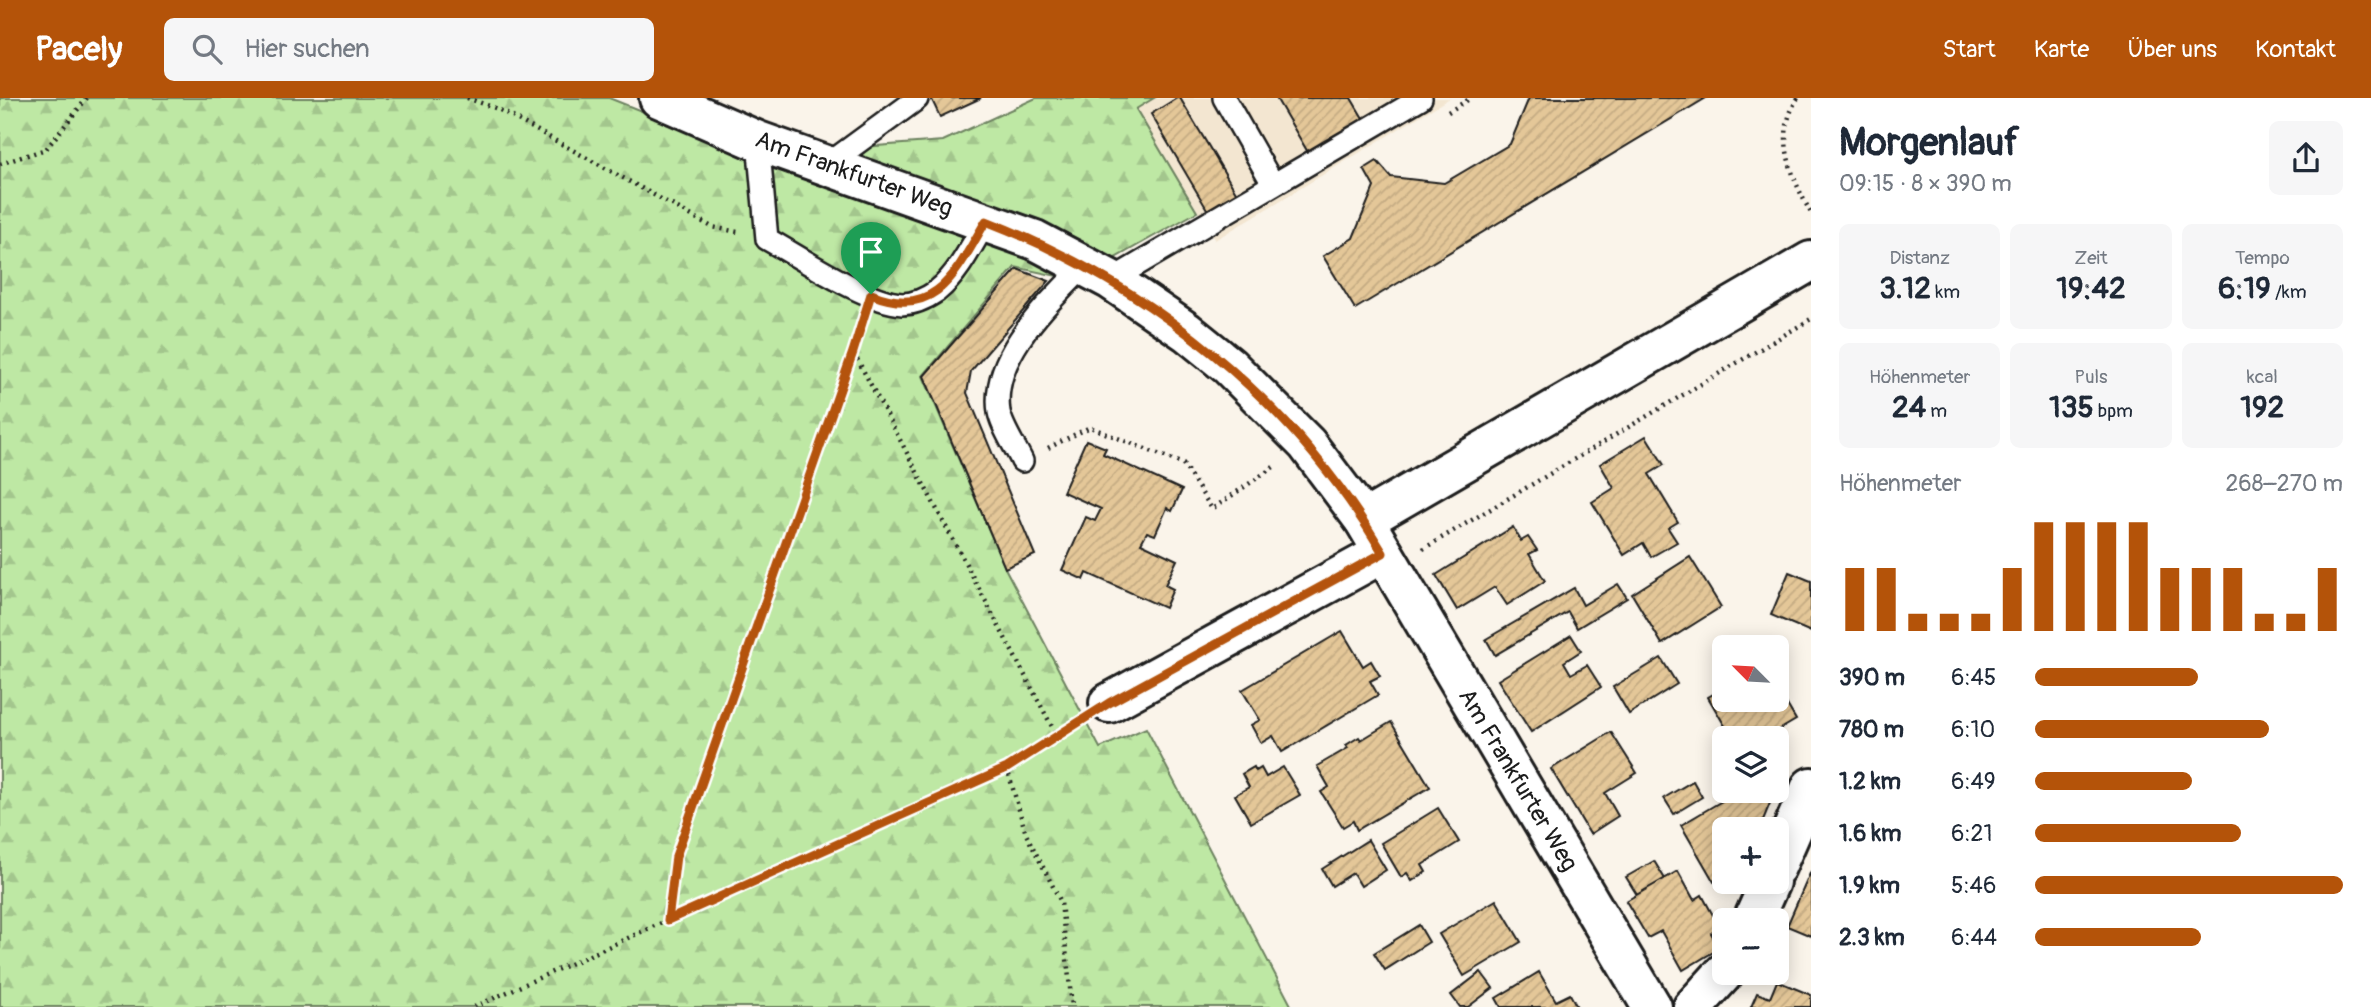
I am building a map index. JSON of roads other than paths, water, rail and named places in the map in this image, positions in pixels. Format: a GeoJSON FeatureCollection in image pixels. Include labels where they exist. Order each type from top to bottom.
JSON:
{"type":"FeatureCollection","features":[{"type":"Feature","properties":{"kind":"street","name":"Am Frankfurter Weg"},"geometry":{"type":"LineString","coordinates":[[659,98],[758,141],[1035,240],[1098,272],[1229,366],[1307,444],[1364,520],[1652,1007]]}},
{"type":"Feature","properties":{"kind":"street"},"geometry":{"type":"LineString","coordinates":[[1364,520],[1811,261]]}},
{"type":"Feature","properties":{"kind":"street"},"geometry":{"type":"LineString","coordinates":[[1109,703],[1388,560]]}},
{"type":"Feature","properties":{"kind":"street"},"geometry":{"type":"LineString","coordinates":[[1789,838],[1811,787]]}},
{"type":"Feature","properties":{"kind":"street"},"geometry":{"type":"LineString","coordinates":[[1693,1007],[1713,985]]}},
{"type":"Feature","properties":{"kind":"lane"},"geometry":{"type":"LineString","coordinates":[[1224,98],[1273,184]]}},
{"type":"Feature","properties":{"kind":"lane"},"geometry":{"type":"LineString","coordinates":[[1022,461],[1000,413],[1003,376],[1030,323],[1098,272],[1273,184],[1399,104],[1421,98]]}},
{"type":"Feature","properties":{"kind":"lane"},"geometry":{"type":"LineString","coordinates":[[827,165],[917,99]]}},
{"type":"Feature","properties":{"kind":"lane"},"geometry":{"type":"LineString","coordinates":[[758,141],[767,239],[871,294],[903,304],[929,295],[957,270],[986,221]]}}]}
